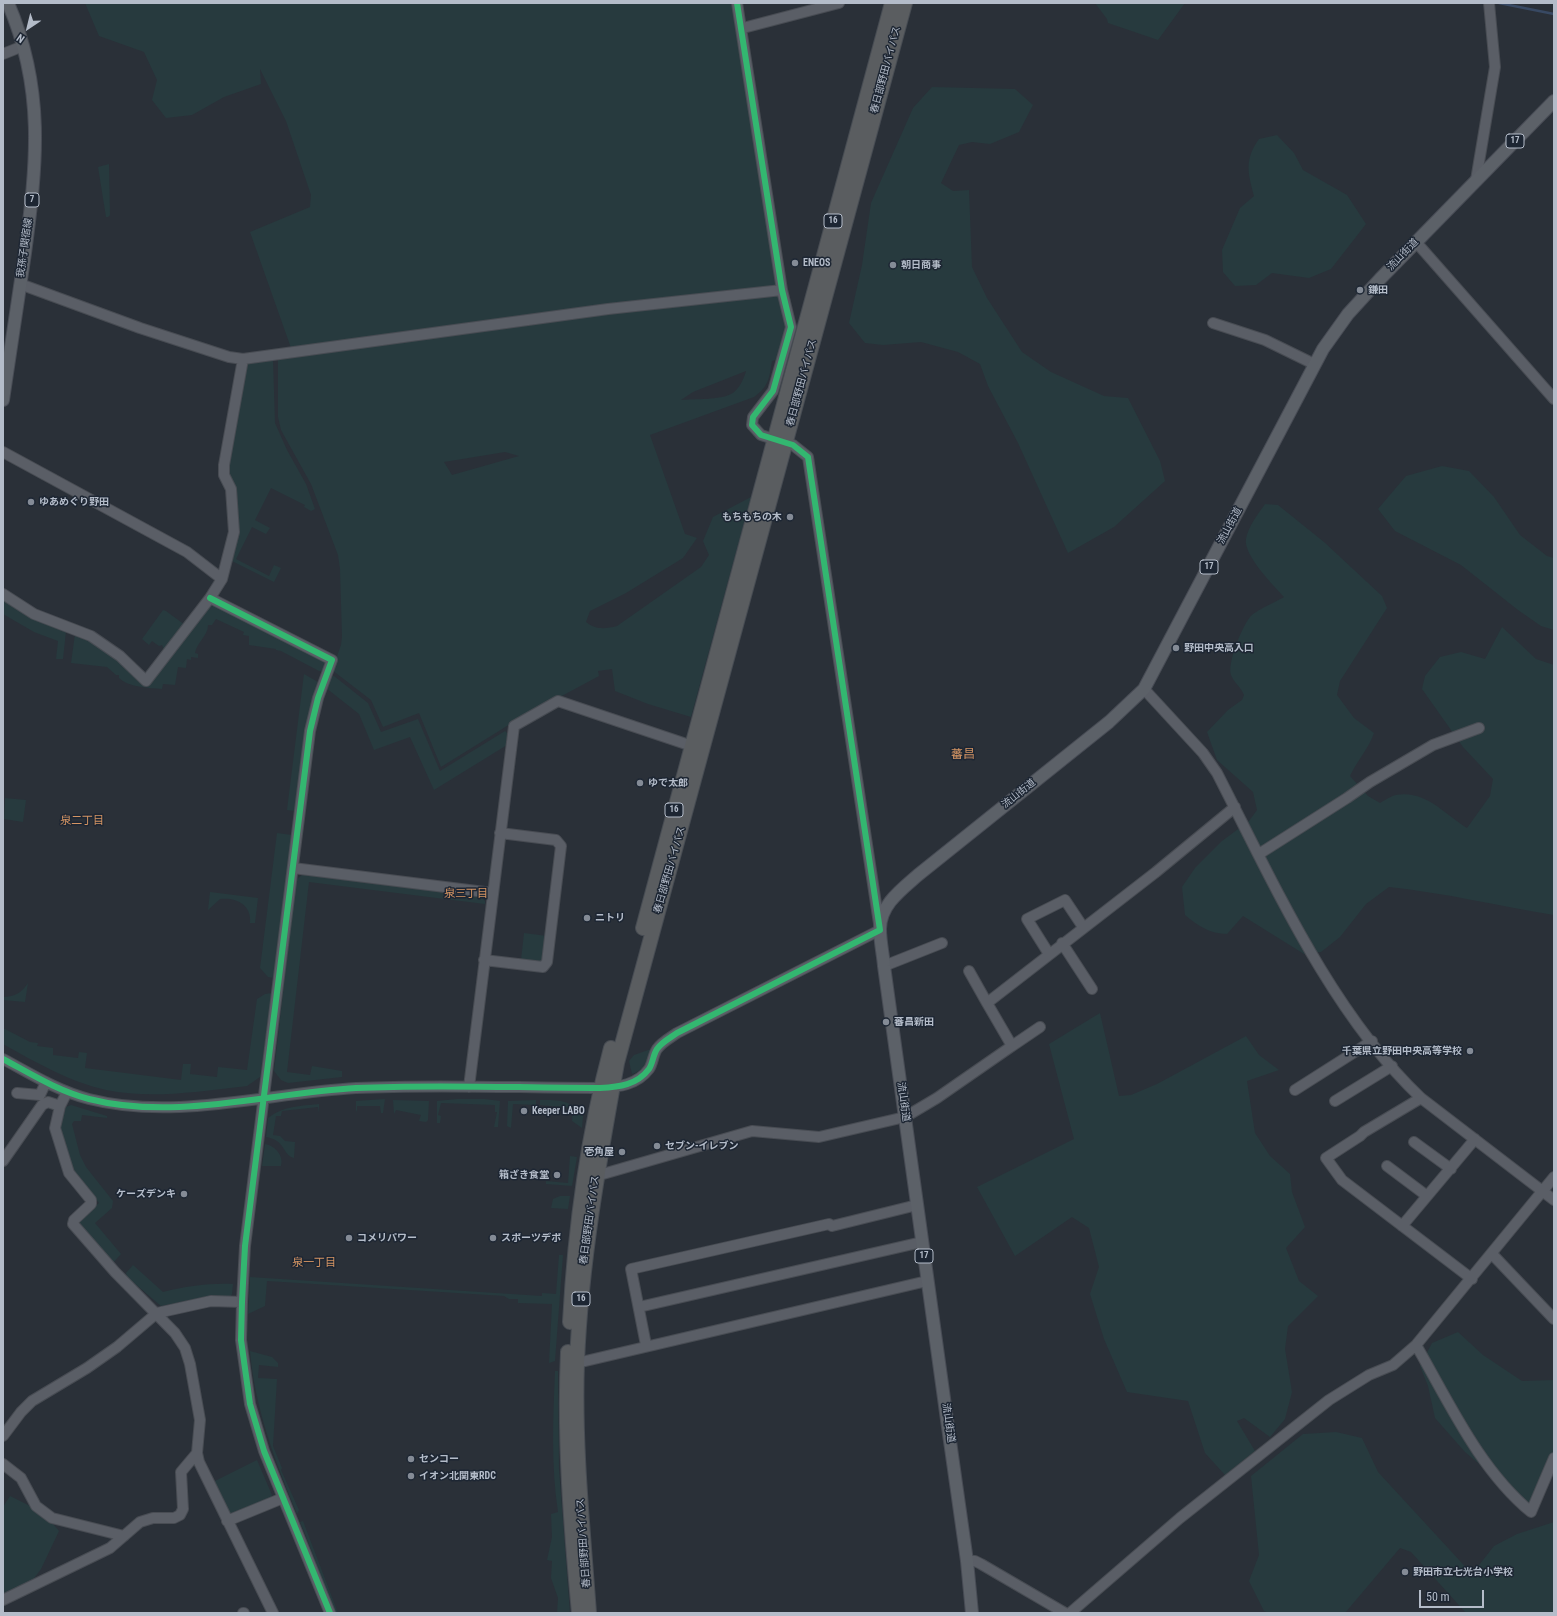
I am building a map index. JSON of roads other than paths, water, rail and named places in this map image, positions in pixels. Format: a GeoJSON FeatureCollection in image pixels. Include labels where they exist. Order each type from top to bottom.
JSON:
{"type":"FeatureCollection","features":[{"type":"Feature","properties":{"kind":"highway","name":"春日部野田バイパス"},"geometry":{"type":"LineString","coordinates":[[589,1613],[577,1422],[577,1363],[584,1257],[596,1176],[606,1088],[620,1046],[780,441],[892,3]]}},
{"type":"Feature","properties":{"kind":"highway","name":"春日部野田バイパス"},"geometry":{"type":"LineString","coordinates":[[579,1613],[571,1522],[566,1391],[573,1258],[582,1193],[606,1088],[692,746],[905,3]]}},
{"type":"Feature","properties":{"kind":"main road","name":"我孫子関宿線"},"geometry":{"type":"LineString","coordinates":[[3,400],[35,174],[36,142],[34,100],[23,46],[8,3]]}},
{"type":"Feature","properties":{"kind":"main road","name":"流山街道"},"geometry":{"type":"LineString","coordinates":[[972,1613],[884,966],[880,930],[882,914],[901,890],[1109,722],[1144,689],[1314,364],[1348,314],[1554,101]]}},
{"type":"Feature","properties":{"kind":"street"},"geometry":{"type":"LineString","coordinates":[[3,1059],[67,1092],[108,1103],[149,1108],[264,1098],[351,1088],[606,1088],[627,1085],[642,1076],[653,1062],[657,1050],[662,1043],[676,1033],[880,930],[808,457],[800,449],[761,434],[752,426],[751,421],[774,391],[791,327],[782,290],[737,3]]}},
{"type":"Feature","properties":{"kind":"street"},"geometry":{"type":"LineString","coordinates":[[742,28],[839,3]]}},
{"type":"Feature","properties":{"kind":"street"},"geometry":{"type":"LineString","coordinates":[[1476,180],[1495,67],[1490,7]]}},
{"type":"Feature","properties":{"kind":"street"},"geometry":{"type":"LineString","coordinates":[[3,54],[23,46]]}},
{"type":"Feature","properties":{"kind":"street"},"geometry":{"type":"LineString","coordinates":[[1416,242],[1554,399]]}},
{"type":"Feature","properties":{"kind":"street"},"geometry":{"type":"LineString","coordinates":[[20,284],[147,330],[229,357],[243,359],[608,309],[782,290]]}},
{"type":"Feature","properties":{"kind":"street"},"geometry":{"type":"LineString","coordinates":[[1213,323],[1265,340],[1314,364]]}},
{"type":"Feature","properties":{"kind":"street"},"geometry":{"type":"LineString","coordinates":[[3,594],[34,614],[91,636],[120,656],[146,681],[210,598],[222,579],[234,532],[231,489],[224,475],[224,464],[243,359]]}},
{"type":"Feature","properties":{"kind":"street"},"geometry":{"type":"LineString","coordinates":[[3,452],[187,552],[222,579]]}},
{"type":"Feature","properties":{"kind":"street"},"geometry":{"type":"LineString","coordinates":[[210,598],[332,660],[313,716],[246,1246],[242,1302],[242,1340],[250,1404],[264,1452],[330,1613]]}},
{"type":"Feature","properties":{"kind":"street"},"geometry":{"type":"LineString","coordinates":[[1144,689],[1209,761],[1318,963],[1372,1041],[1392,1066],[1421,1098],[1554,1200]]}},
{"type":"Feature","properties":{"kind":"street"},"geometry":{"type":"LineString","coordinates":[[469,1087],[514,726],[558,701],[692,746]]}},
{"type":"Feature","properties":{"kind":"street"},"geometry":{"type":"LineString","coordinates":[[1259,854],[1370,782],[1433,744],[1479,728]]}},
{"type":"Feature","properties":{"kind":"street"},"geometry":{"type":"LineString","coordinates":[[987,1003],[1062,943],[1156,872],[1235,807]]}},
{"type":"Feature","properties":{"kind":"street"},"geometry":{"type":"LineString","coordinates":[[484,960],[543,967],[547,962],[561,846],[556,840],[500,833]]}},
{"type":"Feature","properties":{"kind":"street"},"geometry":{"type":"LineString","coordinates":[[293,868],[493,893]]}},
{"type":"Feature","properties":{"kind":"street"},"geometry":{"type":"LineString","coordinates":[[1049,954],[1027,920],[1065,900],[1083,927]]}},
{"type":"Feature","properties":{"kind":"street"},"geometry":{"type":"LineString","coordinates":[[884,966],[942,943]]}},
{"type":"Feature","properties":{"kind":"street"},"geometry":{"type":"LineString","coordinates":[[1062,943],[1092,989]]}},
{"type":"Feature","properties":{"kind":"street"},"geometry":{"type":"LineString","coordinates":[[969,971],[1012,1046]]}},
{"type":"Feature","properties":{"kind":"street"},"geometry":{"type":"LineString","coordinates":[[596,1176],[752,1131],[819,1137],[905,1117],[937,1098],[1040,1027]]}},
{"type":"Feature","properties":{"kind":"street"},"geometry":{"type":"LineString","coordinates":[[1295,1090],[1372,1041]]}},
{"type":"Feature","properties":{"kind":"street"},"geometry":{"type":"LineString","coordinates":[[1335,1101],[1392,1066]]}},
{"type":"Feature","properties":{"kind":"street"},"geometry":{"type":"LineString","coordinates":[[17,1093],[40,1095],[46,1082]]}},
{"type":"Feature","properties":{"kind":"street"},"geometry":{"type":"LineString","coordinates":[[67,1092],[60,1106],[55,1128],[69,1174],[91,1200],[91,1204],[74,1220],[73,1224],[115,1272],[157,1313],[175,1333],[185,1348],[190,1364],[200,1420],[197,1453],[199,1462],[273,1613]]}},
{"type":"Feature","properties":{"kind":"street"},"geometry":{"type":"LineString","coordinates":[[1421,1098],[1364,1132],[1326,1158],[1342,1180],[1472,1279]]}},
{"type":"Feature","properties":{"kind":"street"},"geometry":{"type":"LineString","coordinates":[[3,1161],[42,1105],[48,1102],[60,1106]]}},
{"type":"Feature","properties":{"kind":"street"},"geometry":{"type":"LineString","coordinates":[[1402,1226],[1476,1139]]}},
{"type":"Feature","properties":{"kind":"street"},"geometry":{"type":"LineString","coordinates":[[1414,1142],[1451,1168]]}},
{"type":"Feature","properties":{"kind":"street"},"geometry":{"type":"LineString","coordinates":[[1387,1166],[1427,1196]]}},
{"type":"Feature","properties":{"kind":"street"},"geometry":{"type":"LineString","coordinates":[[1070,1613],[1180,1518],[1330,1400],[1369,1375],[1393,1364],[1416,1345],[1472,1279],[1554,1177]]}},
{"type":"Feature","properties":{"kind":"street"},"geometry":{"type":"LineString","coordinates":[[646,1345],[631,1269],[829,1224],[832,1226],[917,1205]]}},
{"type":"Feature","properties":{"kind":"street"},"geometry":{"type":"LineString","coordinates":[[639,1307],[922,1242]]}},
{"type":"Feature","properties":{"kind":"street"},"geometry":{"type":"LineString","coordinates":[[1492,1254],[1554,1319]]}},
{"type":"Feature","properties":{"kind":"street"},"geometry":{"type":"LineString","coordinates":[[577,1363],[646,1345],[927,1281]]}},
{"type":"Feature","properties":{"kind":"street"},"geometry":{"type":"LineString","coordinates":[[3,1436],[21,1412],[32,1401],[87,1368],[117,1347],[157,1313],[211,1301],[242,1302]]}},
{"type":"Feature","properties":{"kind":"street"},"geometry":{"type":"LineString","coordinates":[[1416,1345],[1483,1459],[1504,1485],[1531,1512],[1554,1458]]}},
{"type":"Feature","properties":{"kind":"street"},"geometry":{"type":"LineString","coordinates":[[3,1600],[110,1548],[140,1522],[153,1518],[174,1518],[180,1515],[183,1509],[181,1472],[197,1453]]}},
{"type":"Feature","properties":{"kind":"street"},"geometry":{"type":"LineString","coordinates":[[3,1464],[21,1478],[36,1506],[52,1518],[124,1536]]}},
{"type":"Feature","properties":{"kind":"street"},"geometry":{"type":"LineString","coordinates":[[227,1521],[283,1498]]}},
{"type":"Feature","properties":{"kind":"street"},"geometry":{"type":"LineString","coordinates":[[966,1561],[975,1561],[981,1564],[1065,1613]]}},
{"type":"Feature","properties":{"kind":"waterway"},"geometry":{"type":"LineString","coordinates":[[1499,3],[1554,14]]}},
{"type":"Feature","properties":{"kind":"place","name":"ENEOS"},"geometry":{"type":"Point","coordinates":[795,263]}},
{"type":"Feature","properties":{"kind":"place","name":"朝日商事"},"geometry":{"type":"Point","coordinates":[893,265]}},
{"type":"Feature","properties":{"kind":"place","name":"鎌田"},"geometry":{"type":"Point","coordinates":[1360,290]}},
{"type":"Feature","properties":{"kind":"place","name":"ゆあめぐり野田"},"geometry":{"type":"Point","coordinates":[31,502]}},
{"type":"Feature","properties":{"kind":"place","name":"もちもちの木"},"geometry":{"type":"Point","coordinates":[790,517]}},
{"type":"Feature","properties":{"kind":"place","name":"野田中央高入口"},"geometry":{"type":"Point","coordinates":[1176,648]}},
{"type":"Feature","properties":{"kind":"place","name":"ゆで太郎"},"geometry":{"type":"Point","coordinates":[640,783]}},
{"type":"Feature","properties":{"kind":"place","name":"ニトリ"},"geometry":{"type":"Point","coordinates":[587,918]}},
{"type":"Feature","properties":{"kind":"place","name":"蕃昌新田"},"geometry":{"type":"Point","coordinates":[886,1022]}},
{"type":"Feature","properties":{"kind":"place","name":"千葉県立野田中央高等学校"},"geometry":{"type":"Point","coordinates":[1470,1051]}},
{"type":"Feature","properties":{"kind":"place","name":"Keeper LABO"},"geometry":{"type":"Point","coordinates":[524,1111]}},
{"type":"Feature","properties":{"kind":"place","name":"セブン-イレブン"},"geometry":{"type":"Point","coordinates":[657,1146]}},
{"type":"Feature","properties":{"kind":"place","name":"壱角屋"},"geometry":{"type":"Point","coordinates":[622,1152]}},
{"type":"Feature","properties":{"kind":"place","name":"箱ざき食堂"},"geometry":{"type":"Point","coordinates":[557,1175]}},
{"type":"Feature","properties":{"kind":"place","name":"ケーズデンキ"},"geometry":{"type":"Point","coordinates":[184,1194]}},
{"type":"Feature","properties":{"kind":"place","name":"コメリパワー"},"geometry":{"type":"Point","coordinates":[349,1238]}},
{"type":"Feature","properties":{"kind":"place","name":"スポーツデポ"},"geometry":{"type":"Point","coordinates":[493,1238]}},
{"type":"Feature","properties":{"kind":"place","name":"センコー"},"geometry":{"type":"Point","coordinates":[411,1459]}},
{"type":"Feature","properties":{"kind":"place","name":"イオン北関東RDC"},"geometry":{"type":"Point","coordinates":[411,1476]}},
{"type":"Feature","properties":{"kind":"place","name":"野田市立七光台小学校"},"geometry":{"type":"Point","coordinates":[1405,1572]}},
{"type":"Feature","properties":{"kind":"district","name":"蕃昌"},"geometry":{"type":"Point","coordinates":[963,755]}},
{"type":"Feature","properties":{"kind":"district","name":"泉二丁目"},"geometry":{"type":"Point","coordinates":[82,821]}},
{"type":"Feature","properties":{"kind":"district","name":"泉三丁目"},"geometry":{"type":"Point","coordinates":[466,894]}},
{"type":"Feature","properties":{"kind":"district","name":"泉一丁目"},"geometry":{"type":"Point","coordinates":[314,1263]}}]}
